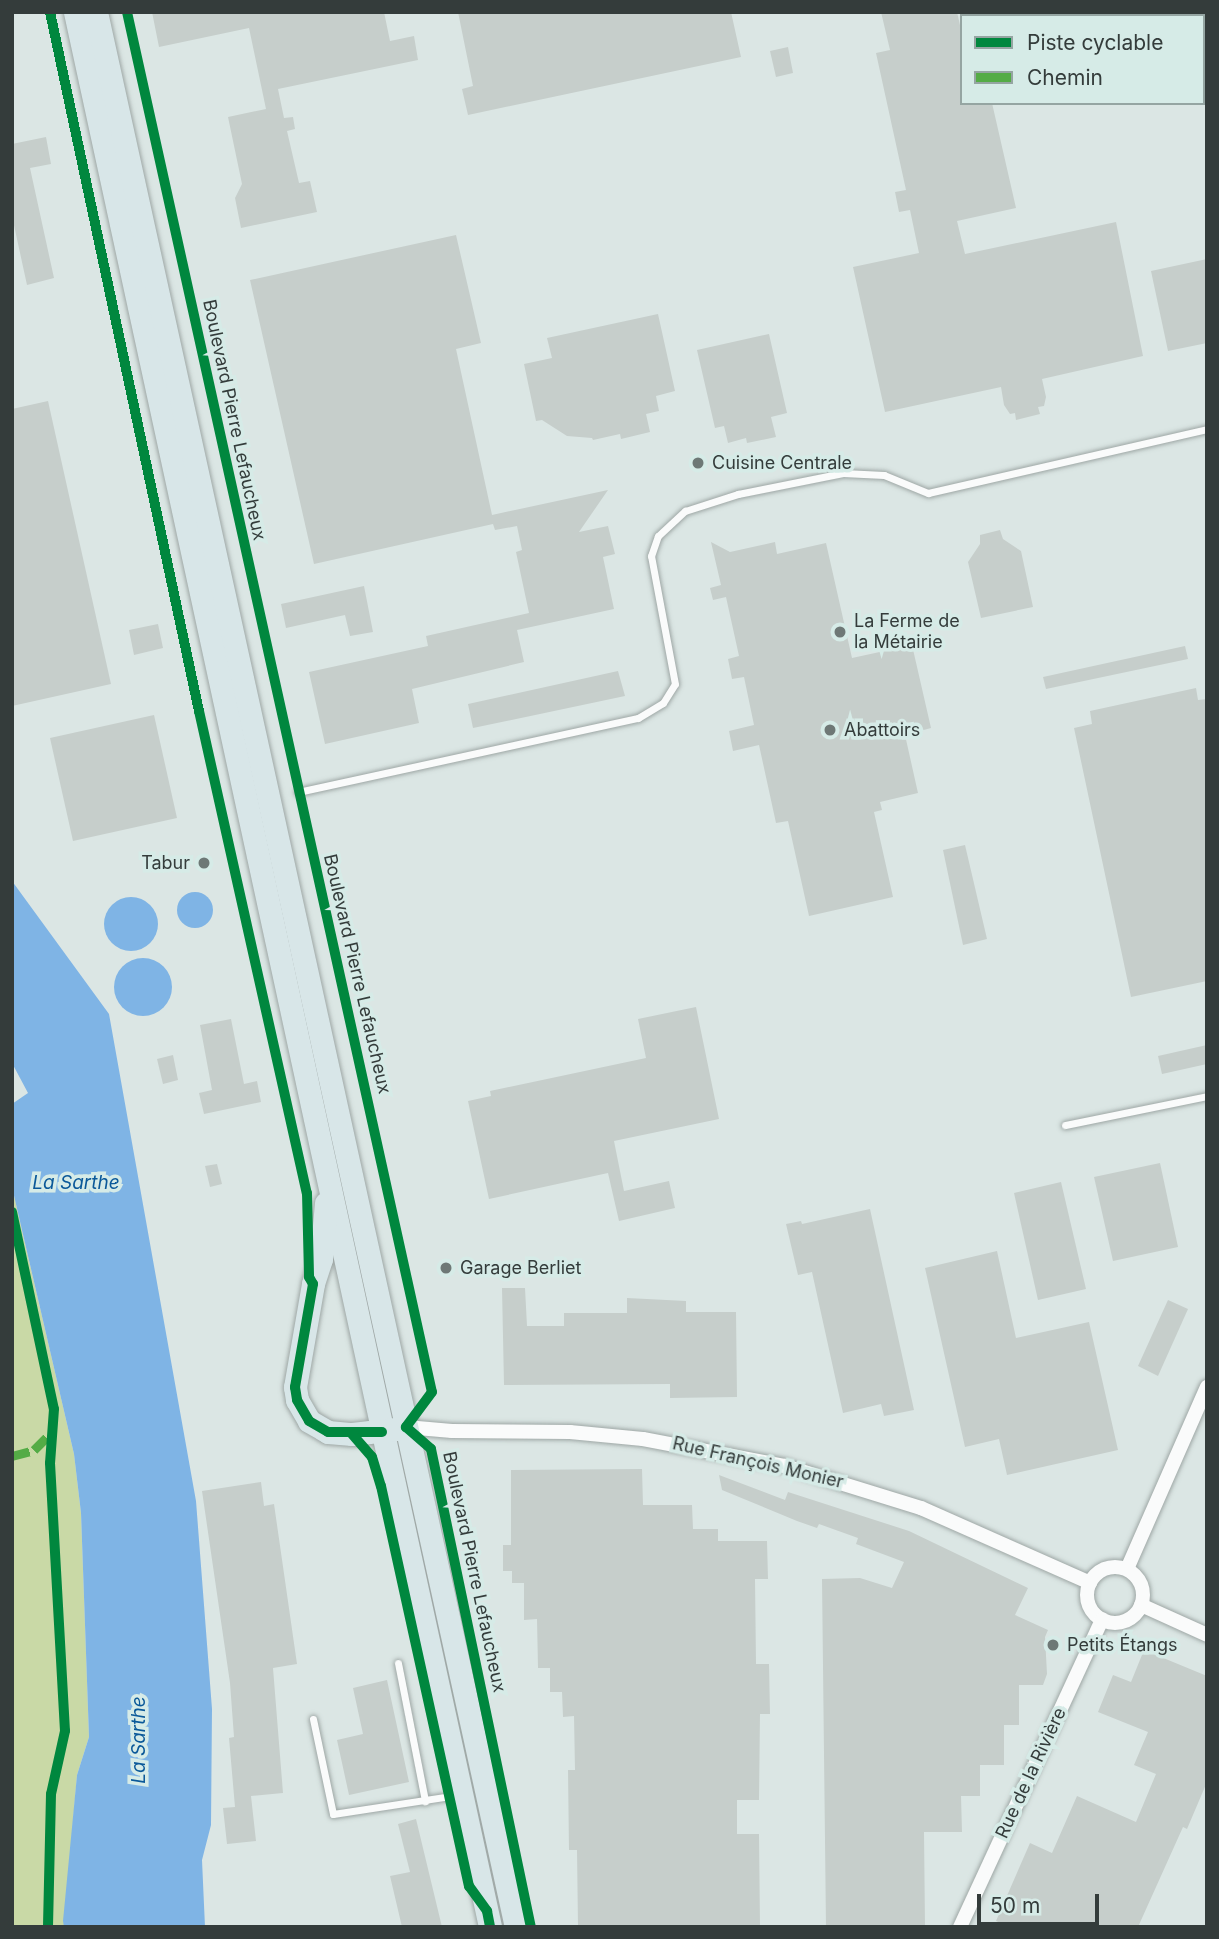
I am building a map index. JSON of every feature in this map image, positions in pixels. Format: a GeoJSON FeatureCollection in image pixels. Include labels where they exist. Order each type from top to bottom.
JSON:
{"type":"FeatureCollection","features":[{"type":"Feature","properties":{"kind":"main road"},"geometry":{"type":"LineString","coordinates":[[75,12],[490,1927]]}},
{"type":"Feature","properties":{"kind":"main road","name":"Boulevard Pierre Lefaucheux"},"geometry":{"type":"LineString","coordinates":[[96,12],[516,1927]]}},
{"type":"Feature","properties":{"kind":"main road"},"geometry":{"type":"LineString","coordinates":[[327,1165],[325,1232],[297,1376],[297,1400],[309,1421],[328,1432],[382,1432],[406,1426]]}},
{"type":"Feature","properties":{"kind":"street"},"geometry":{"type":"LineString","coordinates":[[1127,1569],[1207,1387]]}},
{"type":"Feature","properties":{"kind":"street","name":"Rue François Monier"},"geometry":{"type":"LineString","coordinates":[[406,1426],[452,1431],[570,1432],[643,1439],[785,1466],[854,1485],[943,1517],[1090,1583]]}},
{"type":"Feature","properties":{"kind":"street"},"geometry":{"type":"LineString","coordinates":[[1109,1567],[1127,1569],[1140,1581],[1143,1590],[1141,1605],[1127,1620],[1118,1623],[1102,1619],[1089,1604],[1090,1583],[1100,1571],[1109,1567]]}},
{"type":"Feature","properties":{"kind":"street"},"geometry":{"type":"LineString","coordinates":[[1141,1605],[1207,1635]]}},
{"type":"Feature","properties":{"kind":"street","name":"Rue de la Rivière"},"geometry":{"type":"LineString","coordinates":[[960,1927],[1102,1619]]}},
{"type":"Feature","properties":{"kind":"lane"},"geometry":{"type":"LineString","coordinates":[[298,792],[638,718],[663,703],[675,684],[651,556],[658,536],[685,511],[738,494],[843,473],[884,475],[928,492],[1207,429]]}},
{"type":"Feature","properties":{"kind":"lane"},"geometry":{"type":"LineString","coordinates":[[1065,1125],[1207,1096]]}},
{"type":"Feature","properties":{"kind":"lane"},"geometry":{"type":"LineString","coordinates":[[398,1662],[425,1801]]}},
{"type":"Feature","properties":{"kind":"lane"},"geometry":{"type":"LineString","coordinates":[[313,1719],[333,1814],[461,1794]]}},
{"type":"Feature","properties":{"kind":"green space"},"geometry":{"type":"Polygon","coordinates":[[[12,1187],[74,1454],[81,1513],[89,1737],[77,1775],[64,1927],[12,1927],[12,1187]]]}},
{"type":"Feature","properties":{"kind":"water","name":"La Sarthe"},"geometry":{"type":"Polygon","coordinates":[[[12,881],[109,1014],[196,1501],[212,1709],[211,1825],[202,1860],[205,1927],[64,1927],[77,1775],[89,1737],[81,1513],[74,1454],[12,1187],[12,1104],[28,1093],[12,1063],[12,881]]]}},
{"type":"Feature","properties":{"kind":"water"},"geometry":{"type":"Polygon","coordinates":[[[195,892],[208,897],[213,910],[208,923],[195,928],[182,923],[177,910],[182,897],[195,892]]]}},
{"type":"Feature","properties":{"kind":"water"},"geometry":{"type":"Polygon","coordinates":[[[131,897],[150,905],[158,924],[150,943],[131,951],[112,943],[104,924],[112,905],[131,897]]]}},
{"type":"Feature","properties":{"kind":"water"},"geometry":{"type":"Polygon","coordinates":[[[143,958],[159,963],[167,971],[172,987],[167,1003],[159,1011],[143,1016],[127,1011],[119,1003],[114,987],[119,971],[127,963],[143,958]]]}},
{"type":"Feature","properties":{"kind":"building"},"geometry":{"type":"Polygon","coordinates":[[[152,12],[384,12],[390,41],[414,36],[418,60],[278,89],[284,118],[293,117],[295,129],[287,131],[299,183],[310,181],[317,212],[241,228],[235,198],[242,184],[228,117],[266,109],[249,28],[159,47],[152,12]]]}},
{"type":"Feature","properties":{"kind":"building"},"geometry":{"type":"Polygon","coordinates":[[[458,12],[731,12],[741,57],[468,115],[462,89],[473,86],[458,12]]]}},
{"type":"Feature","properties":{"kind":"building"},"geometry":{"type":"Polygon","coordinates":[[[881,12],[957,12],[960,25],[960,105],[992,105],[1016,208],[957,221],[965,254],[1116,222],[1143,356],[1042,379],[1046,397],[1044,406],[1038,407],[1040,414],[1016,420],[1015,413],[1010,414],[1004,405],[1001,387],[885,412],[853,267],[919,253],[910,210],[899,212],[895,192],[906,190],[876,53],[890,50],[881,12]]]}},
{"type":"Feature","properties":{"kind":"building"},"geometry":{"type":"Polygon","coordinates":[[[788,47],[793,73],[776,77],[770,51],[788,47]]]}},
{"type":"Feature","properties":{"kind":"building"},"geometry":{"type":"Polygon","coordinates":[[[46,137],[51,164],[30,168],[54,278],[27,285],[12,216],[12,144],[46,137]]]}},
{"type":"Feature","properties":{"kind":"building"},"geometry":{"type":"Polygon","coordinates":[[[456,235],[481,343],[456,349],[492,515],[608,490],[579,532],[608,526],[615,554],[603,557],[614,609],[517,630],[524,662],[412,689],[419,723],[325,744],[309,672],[428,646],[426,636],[529,613],[516,552],[522,550],[517,526],[495,530],[493,524],[314,564],[250,280],[456,235]]]}},
{"type":"Feature","properties":{"kind":"building"},"geometry":{"type":"Polygon","coordinates":[[[1207,259],[1207,343],[1168,351],[1151,271],[1207,259]]]}},
{"type":"Feature","properties":{"kind":"building"},"geometry":{"type":"Polygon","coordinates":[[[658,314],[675,391],[656,396],[659,411],[646,414],[650,432],[621,439],[620,434],[593,440],[567,436],[542,420],[536,421],[524,364],[552,358],[547,338],[658,314]]]}},
{"type":"Feature","properties":{"kind":"building"},"geometry":{"type":"Polygon","coordinates":[[[769,334],[787,413],[771,417],[776,437],[747,443],[746,438],[728,443],[724,426],[715,428],[697,350],[769,334]]]}},
{"type":"Feature","properties":{"kind":"building"},"geometry":{"type":"Polygon","coordinates":[[[48,401],[111,684],[12,706],[12,409],[48,401]]]}},
{"type":"Feature","properties":{"kind":"building"},"geometry":{"type":"Polygon","coordinates":[[[1000,530],[1003,539],[1021,551],[1033,607],[981,618],[968,562],[980,544],[980,535],[1000,530]]]}},
{"type":"Feature","properties":{"kind":"building","name":"Abattoirs"},"geometry":{"type":"Polygon","coordinates":[[[711,542],[730,552],[775,542],[777,554],[826,543],[852,658],[912,645],[931,728],[905,735],[918,793],[880,802],[882,810],[874,812],[893,897],[809,916],[788,821],[776,823],[759,745],[733,751],[729,731],[754,725],[744,677],[732,679],[728,659],[739,656],[726,597],[713,600],[710,588],[721,585],[711,542]]]}},
{"type":"Feature","properties":{"kind":"building"},"geometry":{"type":"Polygon","coordinates":[[[364,586],[373,632],[350,636],[345,615],[286,628],[281,604],[364,586]]]}},
{"type":"Feature","properties":{"kind":"building"},"geometry":{"type":"Polygon","coordinates":[[[158,624],[163,648],[134,655],[129,630],[158,624]]]}},
{"type":"Feature","properties":{"kind":"building"},"geometry":{"type":"Polygon","coordinates":[[[1185,646],[1188,659],[1046,689],[1043,677],[1185,646]]]}},
{"type":"Feature","properties":{"kind":"building"},"geometry":{"type":"Polygon","coordinates":[[[618,671],[625,696],[473,728],[468,704],[618,671]]]}},
{"type":"Feature","properties":{"kind":"building"},"geometry":{"type":"Polygon","coordinates":[[[1196,688],[1198,700],[1207,699],[1207,981],[1131,997],[1074,728],[1092,724],[1090,711],[1196,688]]]}},
{"type":"Feature","properties":{"kind":"building"},"geometry":{"type":"Polygon","coordinates":[[[154,715],[177,818],[73,841],[50,738],[154,715]]]}},
{"type":"Feature","properties":{"kind":"building"},"geometry":{"type":"Polygon","coordinates":[[[965,845],[987,939],[963,945],[943,850],[965,845]]]}},
{"type":"Feature","properties":{"kind":"building"},"geometry":{"type":"Polygon","coordinates":[[[696,1007],[719,1119],[614,1141],[624,1191],[669,1181],[675,1208],[619,1221],[608,1173],[489,1199],[468,1101],[491,1096],[490,1091],[646,1058],[638,1019],[696,1007]]]}},
{"type":"Feature","properties":{"kind":"building"},"geometry":{"type":"Polygon","coordinates":[[[231,1019],[244,1084],[257,1081],[261,1102],[204,1114],[199,1093],[212,1090],[200,1025],[231,1019]]]}},
{"type":"Feature","properties":{"kind":"building"},"geometry":{"type":"Polygon","coordinates":[[[1207,1045],[1207,1064],[1162,1074],[1158,1056],[1207,1045]]]}},
{"type":"Feature","properties":{"kind":"building"},"geometry":{"type":"Polygon","coordinates":[[[173,1055],[178,1080],[163,1084],[157,1059],[173,1055]]]}},
{"type":"Feature","properties":{"kind":"building"},"geometry":{"type":"Polygon","coordinates":[[[1160,1163],[1178,1247],[1113,1261],[1094,1177],[1160,1163]]]}},
{"type":"Feature","properties":{"kind":"building"},"geometry":{"type":"Polygon","coordinates":[[[217,1164],[222,1184],[210,1187],[205,1166],[217,1164]]]}},
{"type":"Feature","properties":{"kind":"building"},"geometry":{"type":"Polygon","coordinates":[[[1061,1182],[1086,1289],[1038,1300],[1014,1193],[1061,1182]]]}},
{"type":"Feature","properties":{"kind":"building"},"geometry":{"type":"Polygon","coordinates":[[[870,1209],[914,1410],[884,1416],[881,1404],[843,1413],[812,1272],[798,1275],[786,1224],[801,1221],[802,1224],[870,1209]]]}},
{"type":"Feature","properties":{"kind":"building"},"geometry":{"type":"Polygon","coordinates":[[[997,1251],[1016,1338],[1089,1322],[1118,1450],[1007,1475],[999,1439],[965,1447],[925,1268],[997,1251]]]}},
{"type":"Feature","properties":{"kind":"building"},"geometry":{"type":"Polygon","coordinates":[[[502,1288],[525,1288],[527,1326],[564,1326],[564,1313],[627,1313],[627,1298],[686,1301],[686,1312],[736,1312],[737,1397],[670,1398],[670,1384],[504,1385],[502,1288]]]}},
{"type":"Feature","properties":{"kind":"building"},"geometry":{"type":"Polygon","coordinates":[[[1168,1300],[1188,1309],[1158,1376],[1138,1366],[1168,1300]]]}},
{"type":"Feature","properties":{"kind":"building"},"geometry":{"type":"Polygon","coordinates":[[[642,1469],[643,1505],[692,1505],[693,1529],[718,1529],[718,1541],[767,1541],[768,1579],[755,1579],[756,1664],[769,1664],[770,1714],[760,1714],[759,1800],[737,1800],[737,1834],[759,1834],[760,1927],[578,1927],[577,1850],[569,1850],[568,1770],[575,1770],[574,1716],[563,1717],[562,1692],[550,1692],[550,1668],[538,1668],[537,1619],[524,1620],[524,1583],[512,1583],[512,1571],[503,1571],[503,1545],[511,1545],[511,1470],[642,1469]]]}},
{"type":"Feature","properties":{"kind":"building"},"geometry":{"type":"Polygon","coordinates":[[[719,1475],[785,1500],[788,1492],[909,1531],[1028,1588],[1015,1615],[1048,1630],[1045,1637],[1047,1674],[1043,1685],[1019,1685],[1019,1725],[1004,1725],[1004,1765],[980,1765],[980,1796],[961,1796],[962,1832],[924,1832],[925,1927],[826,1927],[822,1579],[860,1578],[892,1588],[904,1562],[856,1544],[858,1538],[819,1524],[817,1528],[797,1521],[722,1490],[719,1475]]]}},
{"type":"Feature","properties":{"kind":"building"},"geometry":{"type":"Polygon","coordinates":[[[261,1482],[264,1506],[274,1504],[297,1664],[273,1668],[283,1793],[251,1796],[256,1841],[227,1844],[223,1808],[235,1807],[229,1738],[234,1737],[230,1683],[202,1491],[261,1482]]]}},
{"type":"Feature","properties":{"kind":"building"},"geometry":{"type":"Polygon","coordinates":[[[1144,1650],[1207,1676],[1207,1782],[1187,1829],[1183,1827],[1138,1927],[1010,1927],[996,1921],[1030,1843],[1052,1853],[1077,1796],[1136,1822],[1156,1774],[1134,1765],[1148,1732],[1098,1712],[1113,1675],[1131,1682],[1144,1650]]]}},
{"type":"Feature","properties":{"kind":"building"},"geometry":{"type":"Polygon","coordinates":[[[387,1680],[409,1782],[349,1795],[337,1740],[363,1734],[353,1688],[387,1680]]]}},
{"type":"Feature","properties":{"kind":"building"},"geometry":{"type":"Polygon","coordinates":[[[416,1819],[442,1927],[402,1927],[390,1876],[410,1872],[398,1824],[416,1819]]]}},
{"type":"Feature","properties":{"kind":"marked path"},"geometry":{"type":"LineString","coordinates":[[12,1456],[34,1450],[50,1434]]}},
{"type":"Feature","properties":{"kind":"cycle path"},"geometry":{"type":"LineString","coordinates":[[50,12],[199,711],[307,1193],[309,1277],[313,1284],[295,1387],[297,1400],[309,1421],[328,1432],[382,1432]]}},
{"type":"Feature","properties":{"kind":"cycle path"},"geometry":{"type":"LineString","coordinates":[[127,12],[432,1392],[406,1427],[431,1449],[531,1927]]}},
{"type":"Feature","properties":{"kind":"cycle path"},"geometry":{"type":"LineString","coordinates":[[12,1212],[54,1409],[50,1463],[65,1731],[51,1794],[48,1927]]}},
{"type":"Feature","properties":{"kind":"cycle path"},"geometry":{"type":"LineString","coordinates":[[352,1434],[372,1457],[381,1486],[469,1886],[487,1911],[490,1927]]}},
{"type":"Feature","properties":{"kind":"place","name":"Cuisine Centrale"},"geometry":{"type":"Point","coordinates":[698,463]}},
{"type":"Feature","properties":{"kind":"place","name":"La Ferme de la Métairie"},"geometry":{"type":"Point","coordinates":[840,632]}},
{"type":"Feature","properties":{"kind":"place","name":"Abattoirs"},"geometry":{"type":"Point","coordinates":[830,730]}},
{"type":"Feature","properties":{"kind":"place","name":"Tabur"},"geometry":{"type":"Point","coordinates":[204,863]}},
{"type":"Feature","properties":{"kind":"place","name":"Garage Berliet"},"geometry":{"type":"Point","coordinates":[446,1268]}},
{"type":"Feature","properties":{"kind":"place","name":"Petits Étangs"},"geometry":{"type":"Point","coordinates":[1053,1645]}}]}
